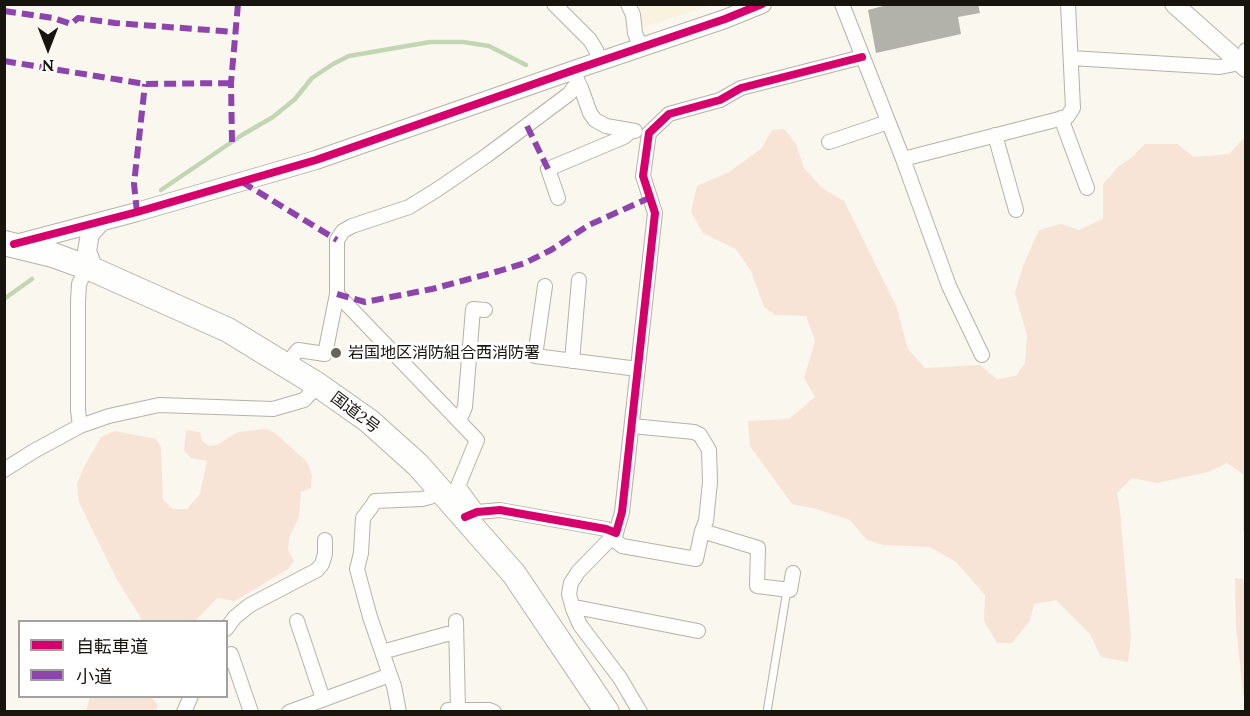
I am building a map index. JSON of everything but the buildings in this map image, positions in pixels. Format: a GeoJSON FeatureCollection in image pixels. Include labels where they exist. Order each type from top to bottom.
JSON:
{"type":"FeatureCollection","features":[{"type":"Feature","properties":{"kind":"highway","name":"国道2号"},"geometry":{"type":"LineString","coordinates":[[9,243],[90,268],[228,330],[318,385],[369,421],[418,465],[441,490],[471,515],[607,711]]}},
{"type":"Feature","properties":{"kind":"street"},"geometry":{"type":"LineString","coordinates":[[554,4],[590,40],[600,62]]}},
{"type":"Feature","properties":{"kind":"street"},"geometry":{"type":"LineString","coordinates":[[628,4],[633,15],[640,48]]}},
{"type":"Feature","properties":{"kind":"street"},"geometry":{"type":"LineString","coordinates":[[9,243],[101,222],[316,160],[576,76],[600,62],[762,4]]}},
{"type":"Feature","properties":{"kind":"street"},"geometry":{"type":"LineString","coordinates":[[842,4],[903,159],[949,286],[982,355]]}},
{"type":"Feature","properties":{"kind":"street"},"geometry":{"type":"LineString","coordinates":[[903,159],[1067,117],[1073,108],[1068,4]]}},
{"type":"Feature","properties":{"kind":"street"},"geometry":{"type":"LineString","coordinates":[[1174,4],[1244,60]]}},
{"type":"Feature","properties":{"kind":"street"},"geometry":{"type":"LineString","coordinates":[[640,711],[620,678],[580,625],[569,594],[571,583],[578,572],[614,535],[622,512],[655,213],[643,176],[649,133],[669,114],[720,100],[741,88],[862,57]]}},
{"type":"Feature","properties":{"kind":"street"},"geometry":{"type":"LineString","coordinates":[[1071,58],[1220,68],[1244,60]]}},
{"type":"Feature","properties":{"kind":"street"},"geometry":{"type":"LineString","coordinates":[[576,76],[590,113],[595,120],[606,126],[649,133]]}},
{"type":"Feature","properties":{"kind":"street"},"geometry":{"type":"LineString","coordinates":[[286,365],[298,350],[325,354],[337,294],[337,240],[343,231],[410,207],[438,189],[569,94],[576,76]]}},
{"type":"Feature","properties":{"kind":"street"},"geometry":{"type":"LineString","coordinates":[[1061,118],[1087,188]]}},
{"type":"Feature","properties":{"kind":"street"},"geometry":{"type":"LineString","coordinates":[[829,142],[888,122]]}},
{"type":"Feature","properties":{"kind":"street"},"geometry":{"type":"LineString","coordinates":[[558,198],[548,169],[624,137],[631,131]]}},
{"type":"Feature","properties":{"kind":"street"},"geometry":{"type":"LineString","coordinates":[[995,135],[1016,210]]}},
{"type":"Feature","properties":{"kind":"street"},"geometry":{"type":"LineString","coordinates":[[80,426],[78,410],[79,284],[90,268],[87,252],[90,234],[101,222]]}},
{"type":"Feature","properties":{"kind":"street"},"geometry":{"type":"LineString","coordinates":[[572,361],[579,280]]}},
{"type":"Feature","properties":{"kind":"street"},"geometry":{"type":"LineString","coordinates":[[545,286],[535,356],[638,369]]}},
{"type":"Feature","properties":{"kind":"street"},"geometry":{"type":"LineString","coordinates":[[337,294],[477,440],[458,486],[471,515],[500,510],[606,529],[622,546],[696,560],[706,521],[710,482],[709,450],[700,435],[694,432],[632,426]]}},
{"type":"Feature","properties":{"kind":"street"},"geometry":{"type":"LineString","coordinates":[[459,421],[465,407],[473,309],[485,310]]}},
{"type":"Feature","properties":{"kind":"street"},"geometry":{"type":"LineString","coordinates":[[4,470],[80,426],[109,416],[159,405],[273,409],[304,400],[318,385]]}},
{"type":"Feature","properties":{"kind":"street"},"geometry":{"type":"LineString","coordinates":[[399,711],[394,686],[370,617],[357,569],[361,553],[363,518],[375,501],[422,499],[441,490]]}},
{"type":"Feature","properties":{"kind":"street"},"geometry":{"type":"LineString","coordinates":[[702,531],[758,548],[757,586],[790,590],[793,573]]}},
{"type":"Feature","properties":{"kind":"street"},"geometry":{"type":"LineString","coordinates":[[228,626],[235,617],[250,605],[317,570],[325,554],[325,540]]}},
{"type":"Feature","properties":{"kind":"street"},"geometry":{"type":"LineString","coordinates":[[573,609],[580,608],[698,631]]}},
{"type":"Feature","properties":{"kind":"street"},"geometry":{"type":"LineString","coordinates":[[297,621],[323,699]]}},
{"type":"Feature","properties":{"kind":"street"},"geometry":{"type":"LineString","coordinates":[[382,652],[447,634],[456,628],[453,710],[494,711]]}},
{"type":"Feature","properties":{"kind":"street"},"geometry":{"type":"LineString","coordinates":[[231,654],[251,711]]}},
{"type":"Feature","properties":{"kind":"street"},"geometry":{"type":"LineString","coordinates":[[289,711],[390,675]]}},
{"type":"Feature","properties":{"kind":"lane"},"geometry":{"type":"LineString","coordinates":[[767,711],[786,590]]}},
{"type":"Feature","properties":{"kind":"shaded area"},"geometry":{"type":"Polygon","coordinates":[[[635,5],[712,5],[640,28],[635,5]]]}},
{"type":"Feature","properties":{"kind":"shaded area"},"geometry":{"type":"Polygon","coordinates":[[[784,129],[796,144],[804,168],[822,188],[844,201],[897,308],[908,349],[925,368],[980,365],[997,379],[1016,376],[1025,363],[1027,336],[1015,293],[1023,266],[1039,230],[1061,224],[1079,230],[1103,219],[1103,184],[1118,167],[1145,144],[1177,144],[1194,157],[1229,154],[1243,139],[1245,140],[1245,534],[1243,530],[1243,474],[1227,463],[1208,472],[1157,483],[1132,478],[1117,493],[1131,638],[1128,662],[1101,657],[1090,634],[1056,600],[1034,604],[1030,620],[1012,643],[997,643],[984,621],[985,595],[956,562],[930,547],[884,545],[867,540],[850,520],[792,504],[750,446],[748,421],[789,419],[815,397],[804,378],[815,341],[806,316],[775,315],[764,307],[751,271],[736,249],[703,233],[691,212],[697,186],[729,172],[761,149],[772,130],[784,129]]]}},
{"type":"Feature","properties":{"kind":"shaded area"},"geometry":{"type":"Polygon","coordinates":[[[266,429],[275,433],[307,462],[312,475],[311,488],[301,492],[299,517],[289,538],[288,550],[294,561],[288,569],[235,601],[217,598],[196,620],[141,620],[116,578],[79,502],[77,484],[83,469],[101,437],[115,431],[156,439],[161,447],[163,500],[173,509],[187,509],[200,494],[207,461],[191,458],[184,450],[186,430],[200,432],[202,441],[209,446],[217,445],[238,432],[266,429]]]}},
{"type":"Feature","properties":{"kind":"shaded area"},"geometry":{"type":"Polygon","coordinates":[[[1235,578],[1243,579],[1245,587],[1245,698],[1236,626],[1235,578]]]}},
{"type":"Feature","properties":{"kind":"shaded area"},"geometry":{"type":"Polygon","coordinates":[[[90,698],[152,698],[158,705],[155,711],[86,711],[90,698]]]}},
{"type":"Feature","properties":{"kind":"waterway"},"geometry":{"type":"LineString","coordinates":[[161,190],[242,135],[273,117],[295,99],[312,78],[349,56],[430,42],[463,42],[489,46],[526,65]]}},
{"type":"Feature","properties":{"kind":"waterway"},"geometry":{"type":"LineString","coordinates":[[4,299],[32,279]]}},
{"type":"Feature","properties":{"kind":"marked path"},"geometry":{"type":"LineString","coordinates":[[232,142],[231,83],[238,4]]}},
{"type":"Feature","properties":{"kind":"marked path"},"geometry":{"type":"LineString","coordinates":[[4,11],[53,18],[71,24],[78,18],[235,32]]}},
{"type":"Feature","properties":{"kind":"marked path"},"geometry":{"type":"LineString","coordinates":[[4,61],[145,84],[231,83]]}},
{"type":"Feature","properties":{"kind":"marked path"},"geometry":{"type":"LineString","coordinates":[[137,212],[134,184],[145,84]]}},
{"type":"Feature","properties":{"kind":"marked path"},"geometry":{"type":"LineString","coordinates":[[527,126],[548,169]]}},
{"type":"Feature","properties":{"kind":"marked path"},"geometry":{"type":"LineString","coordinates":[[242,182],[337,240]]}},
{"type":"Feature","properties":{"kind":"marked path"},"geometry":{"type":"LineString","coordinates":[[337,294],[365,302],[432,289],[499,271],[525,263],[551,250],[589,225],[649,198]]}},
{"type":"Feature","properties":{"kind":"cycle path"},"geometry":{"type":"LineString","coordinates":[[14,244],[137,212],[316,160],[725,19],[762,4]]}},
{"type":"Feature","properties":{"kind":"cycle path"},"geometry":{"type":"LineString","coordinates":[[465,517],[477,512],[500,510],[606,529],[616,533],[622,512],[655,213],[643,176],[649,133],[669,114],[720,100],[741,88],[862,57]]}},
{"type":"Feature","properties":{"kind":"place","name":"岩国地区消防組合西消防署"},"geometry":{"type":"Point","coordinates":[336,353]}}]}
